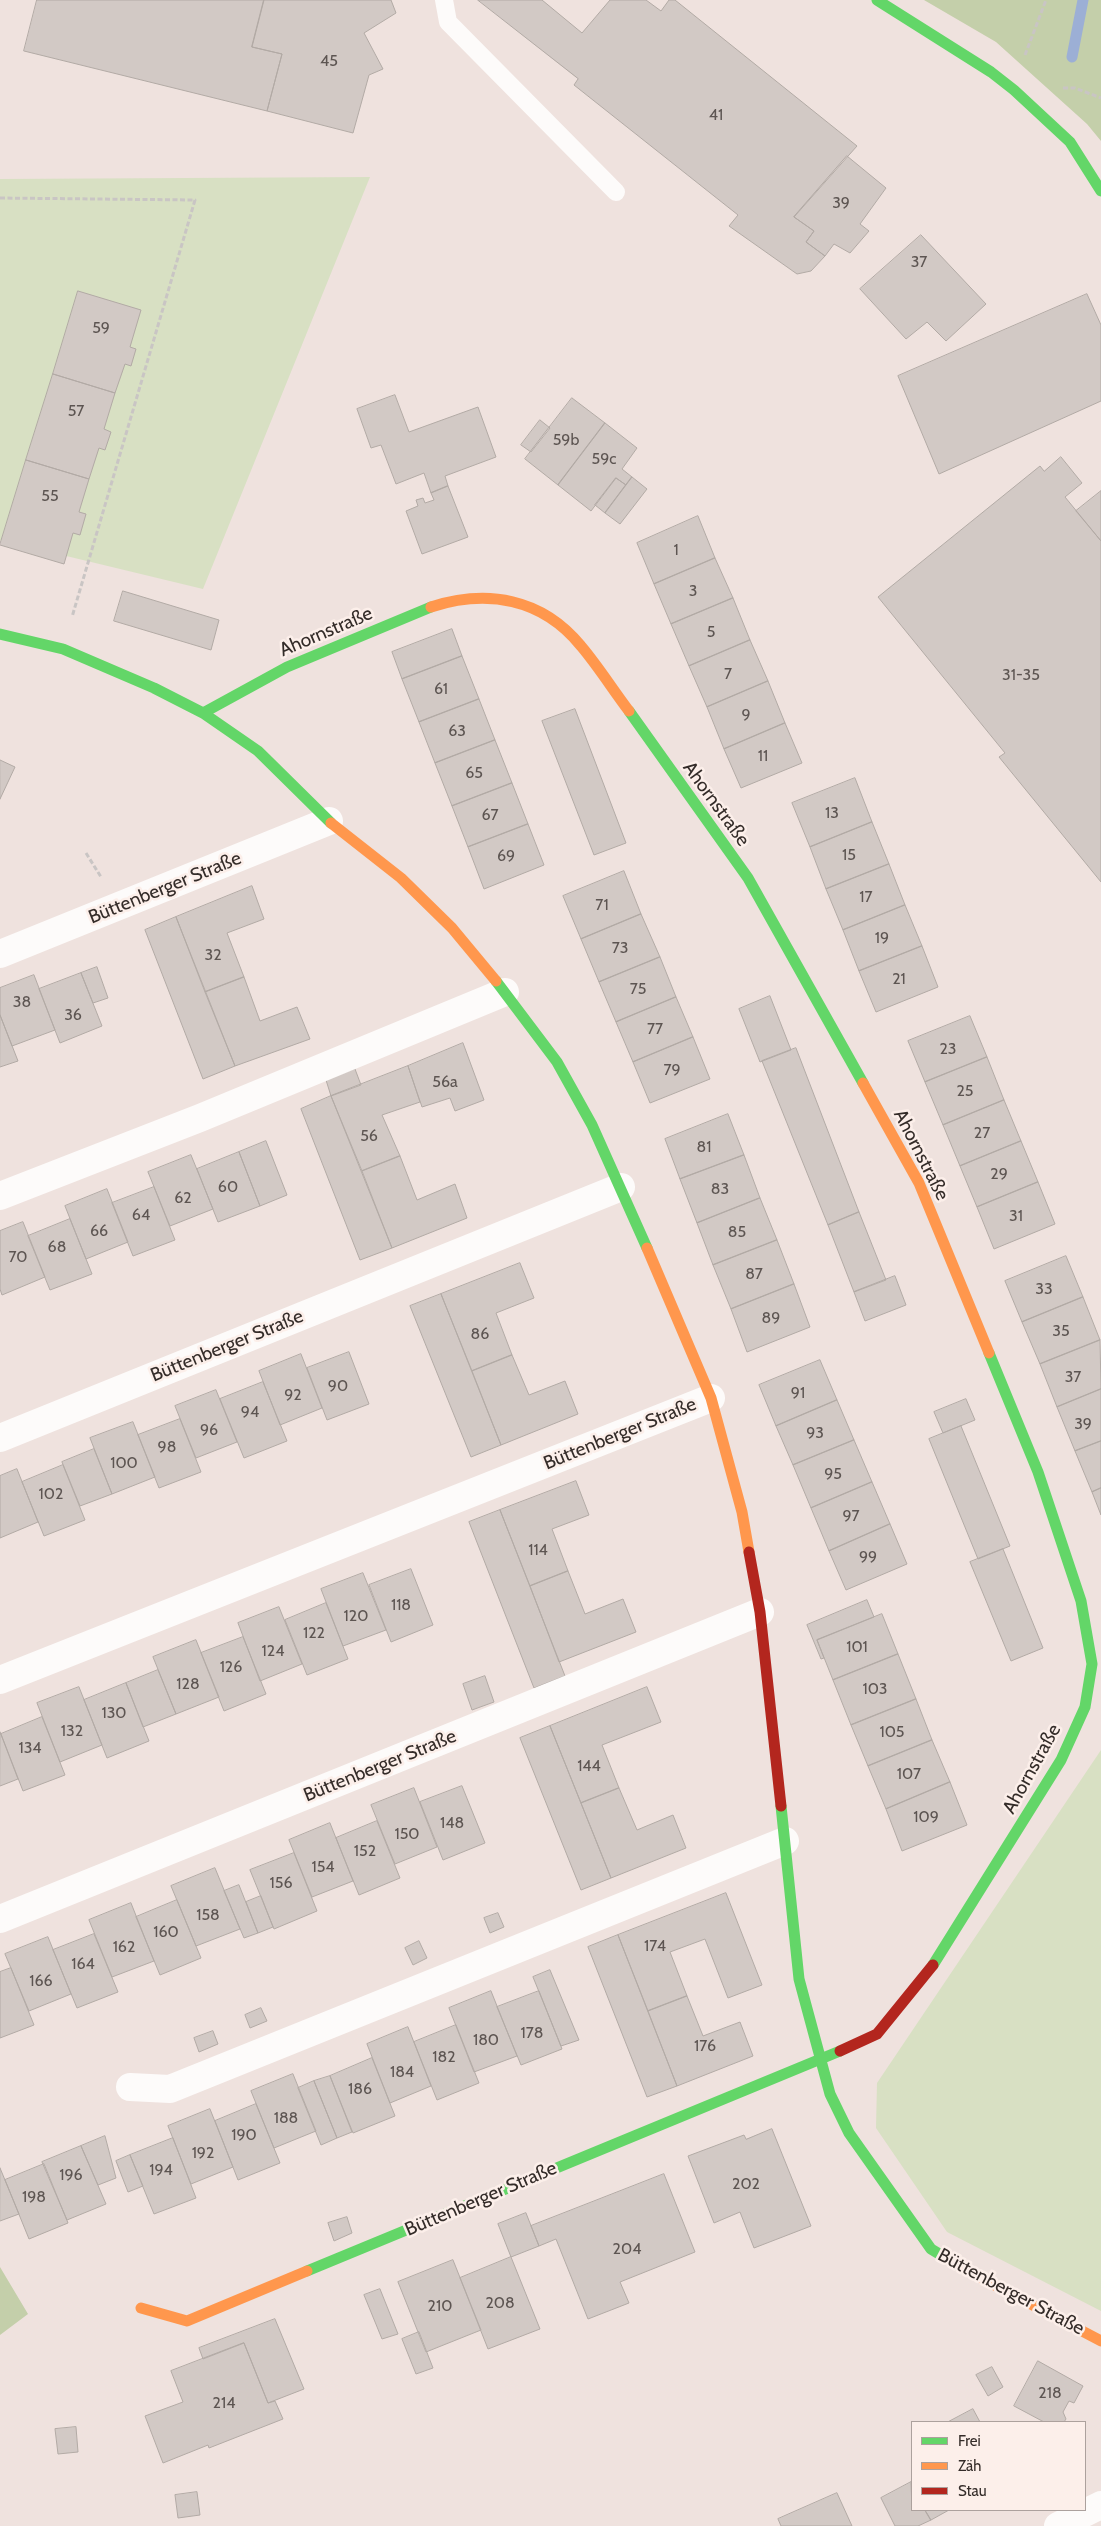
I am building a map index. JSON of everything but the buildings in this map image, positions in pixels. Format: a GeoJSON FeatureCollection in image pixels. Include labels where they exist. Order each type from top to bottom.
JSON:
{"type":"FeatureCollection","features":[{"type":"Feature","properties":{"kind":"street"},"geometry":{"type":"LineString","coordinates":[[877,0],[991,72],[1014,90],[1070,142],[1101,191]]}},
{"type":"Feature","properties":{"kind":"street","name":"Ahornstraße"},"geometry":{"type":"LineString","coordinates":[[202,713],[287,666],[425,609],[453,600],[476,597],[510,600],[530,606],[545,614],[565,629],[581,645],[748,878],[919,1183],[1038,1472],[1082,1601],[1092,1664],[1085,1707],[1061,1760],[936,1961],[877,2034],[820,2060]]}},
{"type":"Feature","properties":{"kind":"street","name":"Büttenberger Straße"},"geometry":{"type":"LineString","coordinates":[[0,634],[63,648],[146,684],[202,713],[258,751],[329,821],[401,878],[452,928],[505,992],[557,1062],[592,1125],[621,1187],[711,1398],[742,1512],[760,1612],[800,1979],[830,2094],[848,2133],[931,2250],[981,2279],[1101,2341]]}},
{"type":"Feature","properties":{"kind":"street","name":"Büttenberger Straße"},"geometry":{"type":"LineString","coordinates":[[0,954],[329,821]]}},
{"type":"Feature","properties":{"kind":"street"},"geometry":{"type":"LineString","coordinates":[[0,1196],[200,1118],[505,992]]}},
{"type":"Feature","properties":{"kind":"street","name":"Büttenberger Straße"},"geometry":{"type":"LineString","coordinates":[[0,1438],[621,1187]]}},
{"type":"Feature","properties":{"kind":"street","name":"Büttenberger Straße"},"geometry":{"type":"LineString","coordinates":[[0,1680],[711,1398]]}},
{"type":"Feature","properties":{"kind":"street","name":"Büttenberger Straße"},"geometry":{"type":"LineString","coordinates":[[0,1919],[760,1612]]}},
{"type":"Feature","properties":{"kind":"street"},"geometry":{"type":"LineString","coordinates":[[130,2086],[170,2089],[785,1841]]}},
{"type":"Feature","properties":{"kind":"street","name":"Büttenberger Straße"},"geometry":{"type":"LineString","coordinates":[[141,2308],[187,2321],[820,2060]]}},
{"type":"Feature","properties":{"kind":"street"},"geometry":{"type":"LineString","coordinates":[[1058,2526],[1101,2505]]}},
{"type":"Feature","properties":{"kind":"lane"},"geometry":{"type":"LineString","coordinates":[[444,0],[448,22],[616,192]]}},
{"type":"Feature","properties":{"kind":"path"},"geometry":{"type":"LineString","coordinates":[[1014,90],[1032,34],[1046,0]]}},
{"type":"Feature","properties":{"kind":"path"},"geometry":{"type":"LineString","coordinates":[[0,198],[195,200],[63,648]]}},
{"type":"Feature","properties":{"kind":"green space"},"geometry":{"type":"Polygon","coordinates":[[[924,0],[1101,0],[1101,141],[1087,124],[996,42],[924,0]]]}},
{"type":"Feature","properties":{"kind":"green space"},"geometry":{"type":"Polygon","coordinates":[[[370,177],[203,589],[0,540],[0,179],[370,177]]]}},
{"type":"Feature","properties":{"kind":"green space"},"geometry":{"type":"Polygon","coordinates":[[[1101,1750],[1101,2311],[947,2232],[876,2128],[877,2083],[1101,1750]]]}},
{"type":"Feature","properties":{"kind":"green space"},"geometry":{"type":"Polygon","coordinates":[[[0,2267],[28,2314],[0,2335],[0,2267]]]}},
{"type":"Feature","properties":{"kind":"waterway"},"geometry":{"type":"LineString","coordinates":[[1072,57],[1083,0]]}},
{"type":"Feature","properties":{"kind":"traffic: fast"},"geometry":{"type":"LineString","coordinates":[[877,0],[991,72],[1014,90],[1070,142],[1101,191]]}},
{"type":"Feature","properties":{"kind":"traffic: fast"},"geometry":{"type":"LineString","coordinates":[[203,713],[287,667],[431,607]]}},
{"type":"Feature","properties":{"kind":"traffic: fast"},"geometry":{"type":"LineString","coordinates":[[0,634],[63,649],[154,688],[203,713],[258,751],[331,823]]}},
{"type":"Feature","properties":{"kind":"traffic: fast"},"geometry":{"type":"LineString","coordinates":[[629,711],[748,878],[863,1083]]}},
{"type":"Feature","properties":{"kind":"traffic: fast"},"geometry":{"type":"LineString","coordinates":[[496,981],[557,1062],[592,1125],[647,1248]]}},
{"type":"Feature","properties":{"kind":"traffic: fast"},"geometry":{"type":"LineString","coordinates":[[933,1965],[1061,1760],[1085,1707],[1092,1664],[1081,1601],[1038,1472],[989,1353]]}},
{"type":"Feature","properties":{"kind":"traffic: fast"},"geometry":{"type":"LineString","coordinates":[[781,1806],[799,1979],[830,2094],[849,2133],[931,2249],[966,2270]]}},
{"type":"Feature","properties":{"kind":"traffic: fast"},"geometry":{"type":"LineString","coordinates":[[307,2271],[840,2051]]}},
{"type":"Feature","properties":{"kind":"traffic: slow"},"geometry":{"type":"LineString","coordinates":[[431,607],[473,599],[493,599],[531,608],[549,617],[566,630],[581,646],[629,711]]}},
{"type":"Feature","properties":{"kind":"traffic: slow"},"geometry":{"type":"LineString","coordinates":[[331,823],[401,878],[452,928],[496,981]]}},
{"type":"Feature","properties":{"kind":"traffic: slow"},"geometry":{"type":"LineString","coordinates":[[863,1083],[919,1183],[989,1353]]}},
{"type":"Feature","properties":{"kind":"traffic: slow"},"geometry":{"type":"LineString","coordinates":[[647,1248],[711,1398],[742,1512],[749,1552]]}},
{"type":"Feature","properties":{"kind":"traffic: slow"},"geometry":{"type":"LineString","coordinates":[[966,2270],[1101,2341]]}},
{"type":"Feature","properties":{"kind":"traffic: slow"},"geometry":{"type":"LineString","coordinates":[[141,2308],[187,2321],[307,2271]]}},
{"type":"Feature","properties":{"kind":"traffic: jam"},"geometry":{"type":"LineString","coordinates":[[749,1552],[760,1612],[781,1806]]}},
{"type":"Feature","properties":{"kind":"traffic: jam"},"geometry":{"type":"LineString","coordinates":[[840,2051],[877,2034],[933,1965]]}}]}
